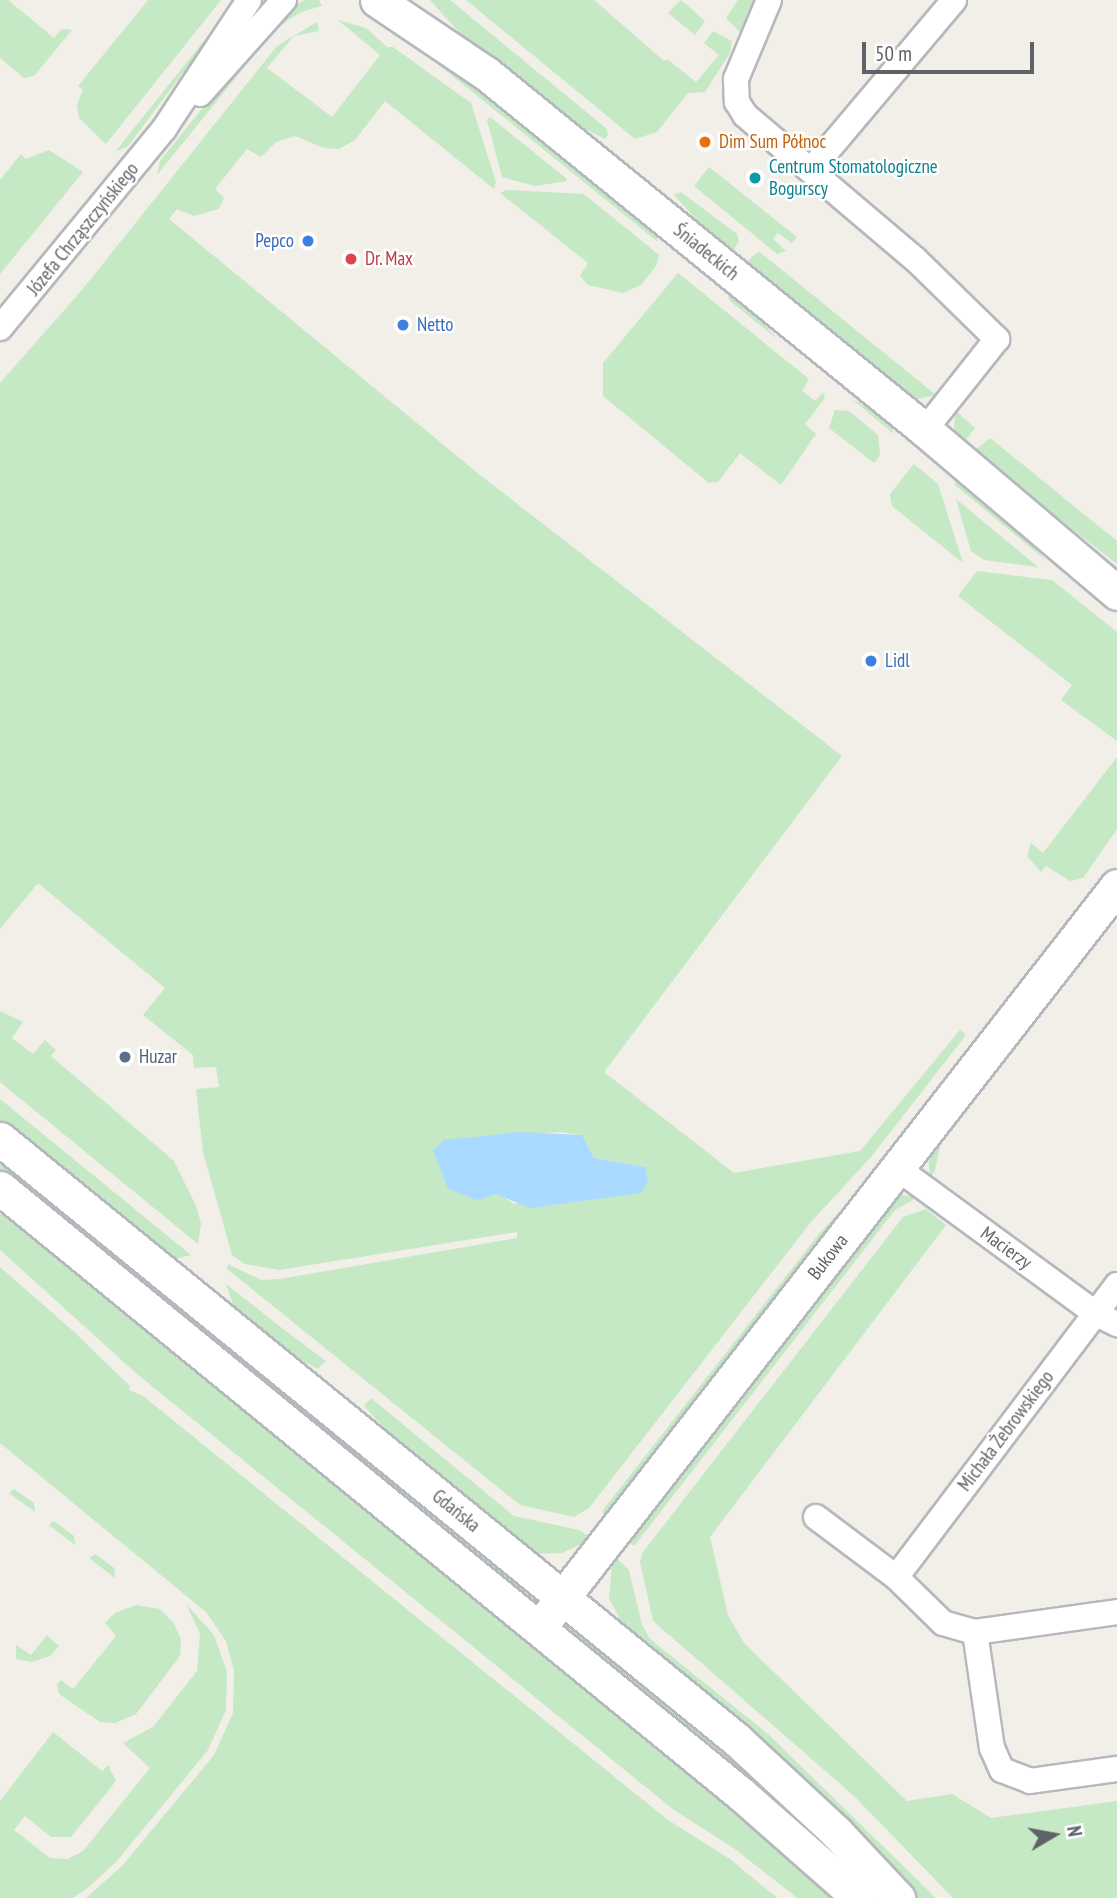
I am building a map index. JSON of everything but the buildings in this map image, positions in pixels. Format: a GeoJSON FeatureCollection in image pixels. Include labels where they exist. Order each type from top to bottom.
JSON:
{"type":"FeatureCollection","features":[{"type":"Feature","properties":{"kind":"main road","name":"Śniadeckich"},"geometry":{"type":"LineString","coordinates":[[377,0],[487,74],[925,430],[1117,593]]}},
{"type":"Feature","properties":{"kind":"main road","name":"Śniadeckich"},"geometry":{"type":"LineString","coordinates":[[418,0],[487,74]]}},
{"type":"Feature","properties":{"kind":"main road","name":"Śniadeckich"},"geometry":{"type":"LineString","coordinates":[[1054,540],[1117,577]]}},
{"type":"Feature","properties":{"kind":"main road","name":"Bukowa"},"geometry":{"type":"LineString","coordinates":[[539,1628],[1117,886]]}},
{"type":"Feature","properties":{"kind":"main road","name":"Gdańska"},"geometry":{"type":"LineString","coordinates":[[0,1139],[762,1763],[898,1898]]}},
{"type":"Feature","properties":{"kind":"main road","name":"Gdańska"},"geometry":{"type":"LineString","coordinates":[[0,1188],[786,1832],[859,1898]]}},
{"type":"Feature","properties":{"kind":"street","name":"Józefa Chrząszczyńskiego"},"geometry":{"type":"LineString","coordinates":[[0,328],[164,129],[248,0]]}},
{"type":"Feature","properties":{"kind":"street","name":"Józefa Chrząszczyńskiego"},"geometry":{"type":"LineString","coordinates":[[164,129],[227,68],[284,0]]}},
{"type":"Feature","properties":{"kind":"street"},"geometry":{"type":"LineString","coordinates":[[769,0],[736,79],[737,102],[745,115],[811,170],[998,339],[925,430]]}},
{"type":"Feature","properties":{"kind":"street"},"geometry":{"type":"LineString","coordinates":[[811,170],[954,0]]}},
{"type":"Feature","properties":{"kind":"street","name":"Macierzy"},"geometry":{"type":"LineString","coordinates":[[897,1168],[1106,1319]]}},
{"type":"Feature","properties":{"kind":"street","name":"Michała Żebrowskiego"},"geometry":{"type":"LineString","coordinates":[[896,1577],[1106,1319],[1117,1285]]}},
{"type":"Feature","properties":{"kind":"street"},"geometry":{"type":"LineString","coordinates":[[816,1517],[896,1577],[943,1623],[975,1632],[1117,1612]]}},
{"type":"Feature","properties":{"kind":"street"},"geometry":{"type":"LineString","coordinates":[[975,1632],[992,1748],[1002,1770],[1030,1781],[1117,1769]]}},
{"type":"Feature","properties":{"kind":"green space"},"geometry":{"type":"Polygon","coordinates":[[[0,0],[8,0],[54,38],[61,29],[72,30],[34,76],[24,78],[0,58],[0,0]]]}},
{"type":"Feature","properties":{"kind":"green space"},"geometry":{"type":"Polygon","coordinates":[[[148,0],[221,0],[106,144],[79,118],[77,105],[83,90],[78,86],[148,0]]]}},
{"type":"Feature","properties":{"kind":"green space"},"geometry":{"type":"Polygon","coordinates":[[[305,0],[319,0],[322,6],[301,12],[270,32],[293,6],[305,0]]]}},
{"type":"Feature","properties":{"kind":"green space"},"geometry":{"type":"Polygon","coordinates":[[[430,0],[450,0],[607,129],[608,135],[605,139],[561,117],[467,41],[430,0]]]}},
{"type":"Feature","properties":{"kind":"green space"},"geometry":{"type":"Polygon","coordinates":[[[466,0],[594,0],[664,61],[667,59],[696,82],[719,55],[704,43],[713,31],[732,41],[730,53],[705,92],[688,93],[657,132],[635,139],[466,0]]]}},
{"type":"Feature","properties":{"kind":"green space"},"geometry":{"type":"Polygon","coordinates":[[[681,0],[705,21],[695,35],[668,13],[681,0]]]}},
{"type":"Feature","properties":{"kind":"green space"},"geometry":{"type":"Polygon","coordinates":[[[738,0],[757,0],[744,36],[726,18],[738,0]]]}},
{"type":"Feature","properties":{"kind":"green space"},"geometry":{"type":"Polygon","coordinates":[[[338,20],[366,28],[387,47],[393,47],[471,103],[496,182],[494,189],[385,101],[355,140],[339,149],[324,148],[295,136],[276,142],[261,157],[247,149],[215,189],[224,198],[219,209],[194,216],[177,209],[169,219],[480,475],[842,756],[604,1072],[734,1173],[860,1151],[960,1030],[966,1035],[871,1157],[811,1222],[589,1508],[574,1517],[520,1505],[227,1269],[228,1264],[261,1280],[280,1279],[517,1238],[517,1232],[279,1270],[245,1264],[232,1255],[203,1152],[196,1089],[219,1087],[216,1067],[194,1068],[193,1055],[143,1015],[165,988],[38,883],[0,929],[0,383],[82,290],[277,46],[317,22],[319,31],[294,36],[267,68],[332,117],[380,55],[338,20]],[[560,1132],[445,1140],[433,1150],[514,1204],[645,1167],[594,1158],[582,1135],[560,1132]]]}},
{"type":"Feature","properties":{"kind":"green space"},"geometry":{"type":"Polygon","coordinates":[[[222,21],[128,146],[115,152],[219,22],[222,21]]]}},
{"type":"Feature","properties":{"kind":"green space"},"geometry":{"type":"Polygon","coordinates":[[[402,35],[443,56],[655,230],[658,242],[402,35]]]}},
{"type":"Feature","properties":{"kind":"green space"},"geometry":{"type":"Polygon","coordinates":[[[253,45],[254,55],[157,175],[160,161],[253,45]]]}},
{"type":"Feature","properties":{"kind":"green space"},"geometry":{"type":"Polygon","coordinates":[[[490,117],[567,181],[535,186],[502,177],[487,120],[490,117]]]}},
{"type":"Feature","properties":{"kind":"green space"},"geometry":{"type":"Polygon","coordinates":[[[49,150],[83,172],[0,274],[0,180],[21,154],[26,159],[49,150]]]}},
{"type":"Feature","properties":{"kind":"green space"},"geometry":{"type":"Polygon","coordinates":[[[709,167],[797,237],[792,243],[778,233],[773,239],[786,251],[777,254],[694,186],[709,167]]]}},
{"type":"Feature","properties":{"kind":"green space"},"geometry":{"type":"Polygon","coordinates":[[[506,190],[584,194],[659,255],[656,266],[641,285],[623,293],[588,285],[580,276],[588,263],[500,193],[506,190]]]}},
{"type":"Feature","properties":{"kind":"green space"},"geometry":{"type":"Polygon","coordinates":[[[681,192],[737,234],[739,241],[732,253],[726,252],[674,195],[681,192]]]}},
{"type":"Feature","properties":{"kind":"green space"},"geometry":{"type":"Polygon","coordinates":[[[758,252],[936,395],[913,400],[743,265],[758,252]]]}},
{"type":"Feature","properties":{"kind":"green space"},"geometry":{"type":"Polygon","coordinates":[[[678,273],[809,379],[802,391],[815,401],[823,392],[825,398],[805,424],[816,434],[781,485],[740,453],[718,482],[709,483],[603,396],[603,363],[678,273]]]}},
{"type":"Feature","properties":{"kind":"green space"},"geometry":{"type":"Polygon","coordinates":[[[727,288],[734,290],[777,339],[729,300],[727,288]]]}},
{"type":"Feature","properties":{"kind":"green space"},"geometry":{"type":"Polygon","coordinates":[[[852,399],[884,416],[895,435],[852,399]]]}},
{"type":"Feature","properties":{"kind":"green space"},"geometry":{"type":"Polygon","coordinates":[[[835,410],[849,411],[878,435],[880,455],[874,463],[829,428],[835,410]]]}},
{"type":"Feature","properties":{"kind":"green space"},"geometry":{"type":"Polygon","coordinates":[[[955,410],[975,428],[963,444],[954,431],[955,410]]]}},
{"type":"Feature","properties":{"kind":"green space"},"geometry":{"type":"Polygon","coordinates":[[[990,438],[1117,541],[1117,564],[973,452],[990,438]]]}},
{"type":"Feature","properties":{"kind":"green space"},"geometry":{"type":"Polygon","coordinates":[[[914,464],[938,484],[963,563],[892,506],[890,494],[914,464]]]}},
{"type":"Feature","properties":{"kind":"green space"},"geometry":{"type":"Polygon","coordinates":[[[955,475],[969,482],[1049,563],[955,485],[955,475]]]}},
{"type":"Feature","properties":{"kind":"green space"},"geometry":{"type":"Polygon","coordinates":[[[956,499],[1038,567],[984,560],[971,551],[956,499]]]}},
{"type":"Feature","properties":{"kind":"green space"},"geometry":{"type":"Polygon","coordinates":[[[977,571],[1052,580],[1117,632],[1117,741],[1061,700],[1072,685],[958,596],[977,571]]]}},
{"type":"Feature","properties":{"kind":"green space"},"geometry":{"type":"Polygon","coordinates":[[[1117,757],[1117,829],[1083,878],[1070,881],[1046,866],[1041,872],[1027,856],[1031,843],[1043,853],[1117,757]]]}},
{"type":"Feature","properties":{"kind":"green space"},"geometry":{"type":"Polygon","coordinates":[[[0,1011],[23,1022],[12,1038],[33,1054],[45,1040],[56,1050],[51,1056],[174,1161],[197,1208],[201,1224],[198,1244],[0,1082],[0,1011]]]}},
{"type":"Feature","properties":{"kind":"green space"},"geometry":{"type":"Polygon","coordinates":[[[0,1099],[191,1255],[170,1260],[0,1123],[0,1099]]]}},
{"type":"Feature","properties":{"kind":"green space"},"geometry":{"type":"Polygon","coordinates":[[[942,1137],[935,1170],[930,1179],[928,1152],[942,1137]]]}},
{"type":"Feature","properties":{"kind":"green space"},"geometry":{"type":"Polygon","coordinates":[[[0,1155],[154,1283],[152,1288],[147,1290],[0,1173],[0,1155]]]}},
{"type":"Feature","properties":{"kind":"green space"},"geometry":{"type":"Polygon","coordinates":[[[877,1171],[604,1519],[603,1510],[819,1234],[877,1171]]]}},
{"type":"Feature","properties":{"kind":"green space"},"geometry":{"type":"Polygon","coordinates":[[[903,1195],[918,1197],[895,1210],[634,1546],[625,1539],[891,1199],[903,1195]]]}},
{"type":"Feature","properties":{"kind":"green space"},"geometry":{"type":"Polygon","coordinates":[[[0,1204],[531,1637],[840,1898],[797,1898],[735,1849],[674,1810],[137,1374],[0,1250],[0,1204]]]}},
{"type":"Feature","properties":{"kind":"green space"},"geometry":{"type":"Polygon","coordinates":[[[926,1209],[946,1225],[710,1537],[728,1615],[744,1643],[907,1801],[952,1794],[991,1818],[1117,1801],[1117,1898],[953,1898],[853,1795],[653,1621],[640,1562],[643,1552],[903,1217],[926,1209]]]}},
{"type":"Feature","properties":{"kind":"green space"},"geometry":{"type":"Polygon","coordinates":[[[0,1267],[72,1330],[130,1386],[129,1390],[143,1396],[668,1820],[730,1859],[777,1898],[86,1898],[123,1865],[214,1755],[233,1713],[234,1671],[226,1641],[206,1612],[0,1443],[0,1267]]]}},
{"type":"Feature","properties":{"kind":"green space"},"geometry":{"type":"Polygon","coordinates":[[[226,1284],[326,1361],[318,1369],[274,1346],[235,1310],[226,1284]]]}},
{"type":"Feature","properties":{"kind":"green space"},"geometry":{"type":"Polygon","coordinates":[[[191,1313],[534,1594],[505,1585],[185,1319],[191,1313]]]}},
{"type":"Feature","properties":{"kind":"green space"},"geometry":{"type":"Polygon","coordinates":[[[371,1398],[514,1516],[579,1530],[593,1539],[562,1553],[528,1554],[424,1470],[364,1406],[371,1398]]]}},
{"type":"Feature","properties":{"kind":"green space"},"geometry":{"type":"Polygon","coordinates":[[[14,1489],[34,1503],[35,1512],[9,1493],[14,1489]]]}},
{"type":"Feature","properties":{"kind":"green space"},"geometry":{"type":"Polygon","coordinates":[[[54,1521],[74,1536],[75,1545],[49,1525],[54,1521]]]}},
{"type":"Feature","properties":{"kind":"green space"},"geometry":{"type":"Polygon","coordinates":[[[96,1554],[114,1568],[115,1578],[89,1558],[96,1554]]]}},
{"type":"Feature","properties":{"kind":"green space"},"geometry":{"type":"Polygon","coordinates":[[[613,1555],[629,1570],[642,1625],[650,1639],[768,1734],[936,1898],[918,1898],[836,1813],[624,1627],[609,1598],[613,1555]]]}},
{"type":"Feature","properties":{"kind":"green space"},"geometry":{"type":"Polygon","coordinates":[[[186,1604],[214,1635],[227,1672],[226,1710],[208,1750],[117,1861],[89,1887],[73,1898],[0,1898],[0,1801],[53,1732],[102,1771],[108,1765],[116,1781],[71,1837],[51,1837],[25,1816],[14,1830],[50,1858],[68,1859],[83,1851],[150,1768],[123,1743],[153,1727],[197,1671],[200,1633],[186,1604]]]}},
{"type":"Feature","properties":{"kind":"green space"},"geometry":{"type":"Polygon","coordinates":[[[136,1605],[160,1609],[173,1622],[181,1639],[180,1656],[136,1714],[115,1723],[100,1722],[59,1694],[57,1684],[61,1680],[73,1689],[116,1636],[105,1623],[115,1613],[136,1605]]]}},
{"type":"Feature","properties":{"kind":"green space"},"geometry":{"type":"Polygon","coordinates":[[[573,1626],[683,1713],[795,1815],[793,1819],[569,1632],[573,1626]]]}},
{"type":"Feature","properties":{"kind":"green space"},"geometry":{"type":"Polygon","coordinates":[[[47,1635],[59,1646],[50,1656],[32,1662],[16,1659],[16,1645],[31,1655],[47,1635]]]}},
{"type":"Feature","properties":{"kind":"water"},"geometry":{"type":"Polygon","coordinates":[[[521,1132],[582,1135],[594,1158],[645,1167],[648,1181],[641,1193],[530,1208],[496,1194],[477,1200],[448,1189],[433,1150],[444,1140],[521,1132]]]}},
{"type":"Feature","properties":{"kind":"place","name":"Dim Sum Północ"},"geometry":{"type":"Point","coordinates":[705,142]}},
{"type":"Feature","properties":{"kind":"place","name":"Centrum Stomatologiczne Bogurscy"},"geometry":{"type":"Point","coordinates":[755,178]}},
{"type":"Feature","properties":{"kind":"place","name":"Pepco"},"geometry":{"type":"Point","coordinates":[308,241]}},
{"type":"Feature","properties":{"kind":"place","name":"Dr. Max"},"geometry":{"type":"Point","coordinates":[351,259]}},
{"type":"Feature","properties":{"kind":"place","name":"Netto"},"geometry":{"type":"Point","coordinates":[403,325]}},
{"type":"Feature","properties":{"kind":"place","name":"Lidl"},"geometry":{"type":"Point","coordinates":[871,661]}},
{"type":"Feature","properties":{"kind":"place","name":"Huzar"},"geometry":{"type":"Point","coordinates":[125,1057]}}]}
